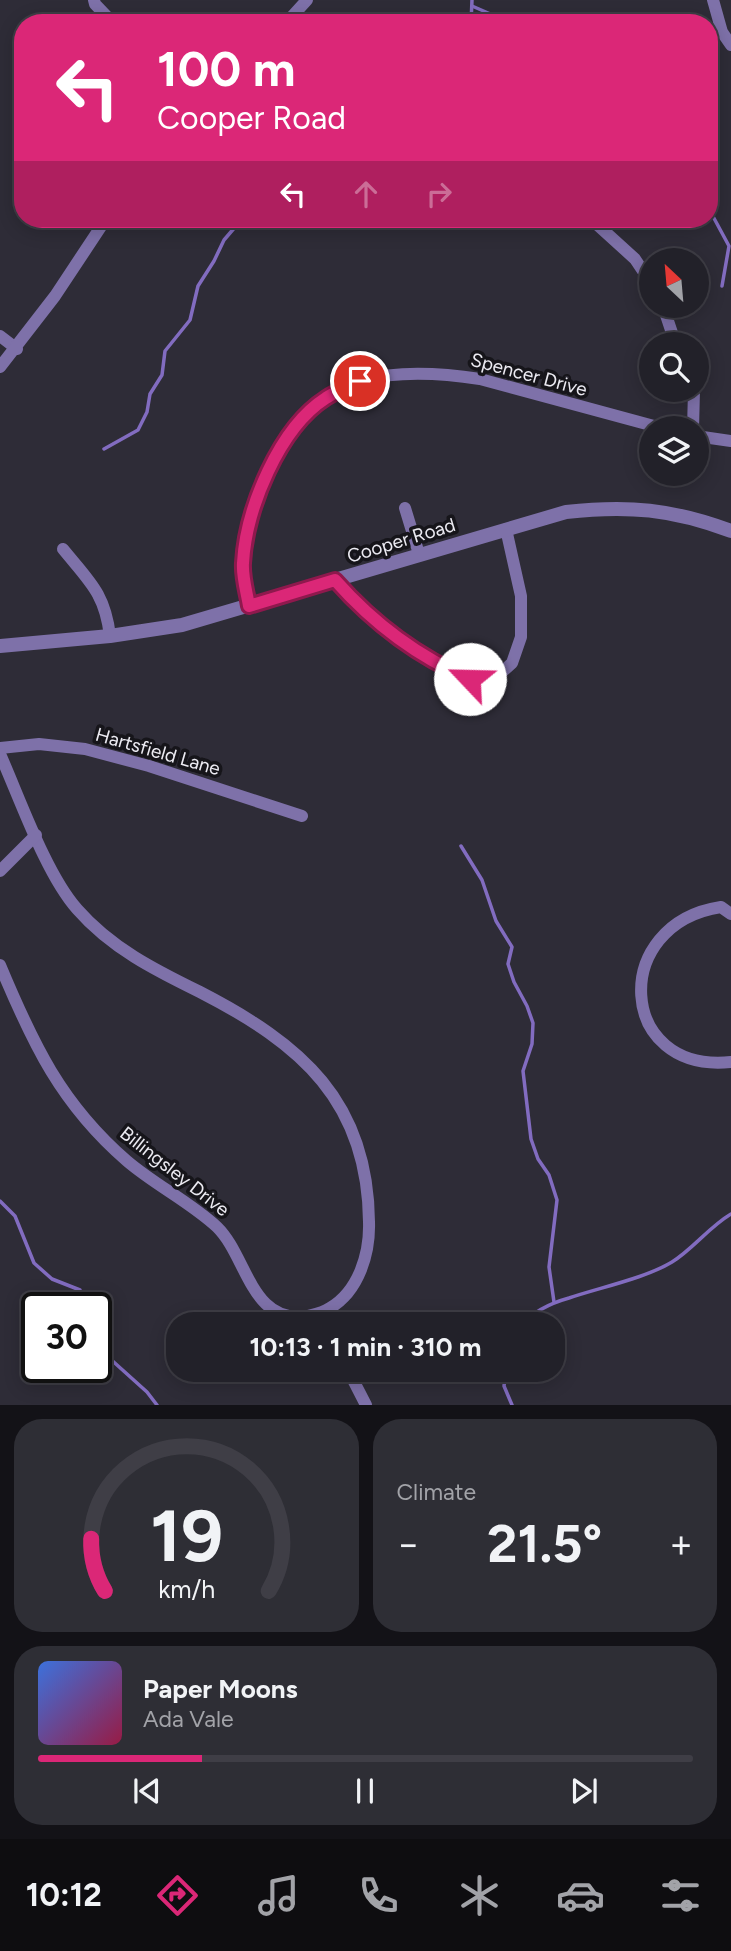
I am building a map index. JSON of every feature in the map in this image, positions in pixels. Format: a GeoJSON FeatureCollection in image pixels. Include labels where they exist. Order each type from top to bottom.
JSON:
{"type":"FeatureCollection","features":[{"type":"Feature","properties":{"kind":"street"},"geometry":{"type":"LineString","coordinates":[[94,0],[104,14]]}},
{"type":"Feature","properties":{"kind":"street"},"geometry":{"type":"LineString","coordinates":[[294,14],[307,0]]}},
{"type":"Feature","properties":{"kind":"street"},"geometry":{"type":"LineString","coordinates":[[718,18],[722,32],[731,45]]}},
{"type":"Feature","properties":{"kind":"street"},"geometry":{"type":"LineString","coordinates":[[0,367],[17,349],[80,261],[97,228]]}},
{"type":"Feature","properties":{"kind":"street"},"geometry":{"type":"LineString","coordinates":[[601,228],[639,265]]}},
{"type":"Feature","properties":{"kind":"street"},"geometry":{"type":"LineString","coordinates":[[0,336],[17,349]]}},
{"type":"Feature","properties":{"kind":"street","name":"Spencer Drive"},"geometry":{"type":"LineString","coordinates":[[249,606],[243,566],[246,534],[272,463],[294,427],[314,408],[325,398],[360,381],[387,375],[452,375],[480,379],[639,422]]}},
{"type":"Feature","properties":{"kind":"street"},"geometry":{"type":"LineString","coordinates":[[709,438],[731,441]]}},
{"type":"Feature","properties":{"kind":"street","name":"Cooper Road"},"geometry":{"type":"LineString","coordinates":[[0,646],[110,636],[182,625],[566,512],[626,507],[678,514],[731,531]]}},
{"type":"Feature","properties":{"kind":"street"},"geometry":{"type":"LineString","coordinates":[[405,508],[419,554]]}},
{"type":"Feature","properties":{"kind":"street"},"geometry":{"type":"LineString","coordinates":[[335,580],[373,620],[435,663],[470,679],[489,678],[512,663],[521,637],[521,596],[506,529]]}},
{"type":"Feature","properties":{"kind":"street"},"geometry":{"type":"LineString","coordinates":[[63,549],[99,592],[107,611],[110,636]]}},
{"type":"Feature","properties":{"kind":"street","name":"Hartsfield Lane"},"geometry":{"type":"LineString","coordinates":[[0,748],[39,744],[85,749],[149,766],[302,816]]}},
{"type":"Feature","properties":{"kind":"street","name":"Billingsley Drive"},"geometry":{"type":"LineString","coordinates":[[0,754],[62,889],[77,909],[114,943],[162,974],[236,1013],[291,1049],[319,1075],[346,1115],[366,1168],[370,1227],[360,1273],[352,1289],[329,1312]]}},
{"type":"Feature","properties":{"kind":"street"},"geometry":{"type":"LineString","coordinates":[[0,871],[36,835]]}},
{"type":"Feature","properties":{"kind":"street"},"geometry":{"type":"LineString","coordinates":[[731,914],[721,907],[703,910],[685,917],[669,928],[656,944],[645,965],[640,991],[648,1027],[673,1051],[705,1063],[731,1062]]}},
{"type":"Feature","properties":{"kind":"street","name":"Billingsley Drive"},"geometry":{"type":"LineString","coordinates":[[0,965],[40,1056],[79,1113],[100,1137],[129,1162],[188,1203],[220,1230],[252,1287],[277,1312]]}},
{"type":"Feature","properties":{"kind":"street"},"geometry":{"type":"LineString","coordinates":[[354,1382],[366,1405]]}},
{"type":"Feature","properties":{"kind":"waterway"},"geometry":{"type":"LineString","coordinates":[[471,14],[472,0]]}},
{"type":"Feature","properties":{"kind":"waterway"},"geometry":{"type":"LineString","coordinates":[[472,6],[490,14]]}},
{"type":"Feature","properties":{"kind":"waterway"},"geometry":{"type":"LineString","coordinates":[[718,226],[729,246],[722,286]]}},
{"type":"Feature","properties":{"kind":"waterway"},"geometry":{"type":"LineString","coordinates":[[104,449],[138,430],[147,412],[150,394],[162,375],[165,351],[190,320],[198,286],[224,240],[234,228]]}},
{"type":"Feature","properties":{"kind":"waterway"},"geometry":{"type":"LineString","coordinates":[[461,846],[482,880],[496,921],[512,947],[508,964],[533,1023],[532,1044],[523,1071],[531,1139],[538,1159],[549,1175],[557,1200],[549,1267],[554,1302]]}},
{"type":"Feature","properties":{"kind":"waterway"},"geometry":{"type":"LineString","coordinates":[[0,1201],[15,1216],[34,1263],[52,1279],[81,1292]]}},
{"type":"Feature","properties":{"kind":"waterway"},"geometry":{"type":"LineString","coordinates":[[537,1312],[556,1302],[661,1268],[680,1257],[731,1214]]}},
{"type":"Feature","properties":{"kind":"waterway"},"geometry":{"type":"LineString","coordinates":[[112,1360],[147,1392],[157,1405]]}},
{"type":"Feature","properties":{"kind":"waterway"},"geometry":{"type":"LineString","coordinates":[[504,1382],[512,1405]]}},
{"type":"Feature","properties":{"kind":"route"},"geometry":{"type":"LineString","coordinates":[[360,381],[325,398],[294,427],[272,463],[246,534],[243,566],[249,606],[335,580],[360,608],[387,631],[435,663],[470,679]]}}]}
